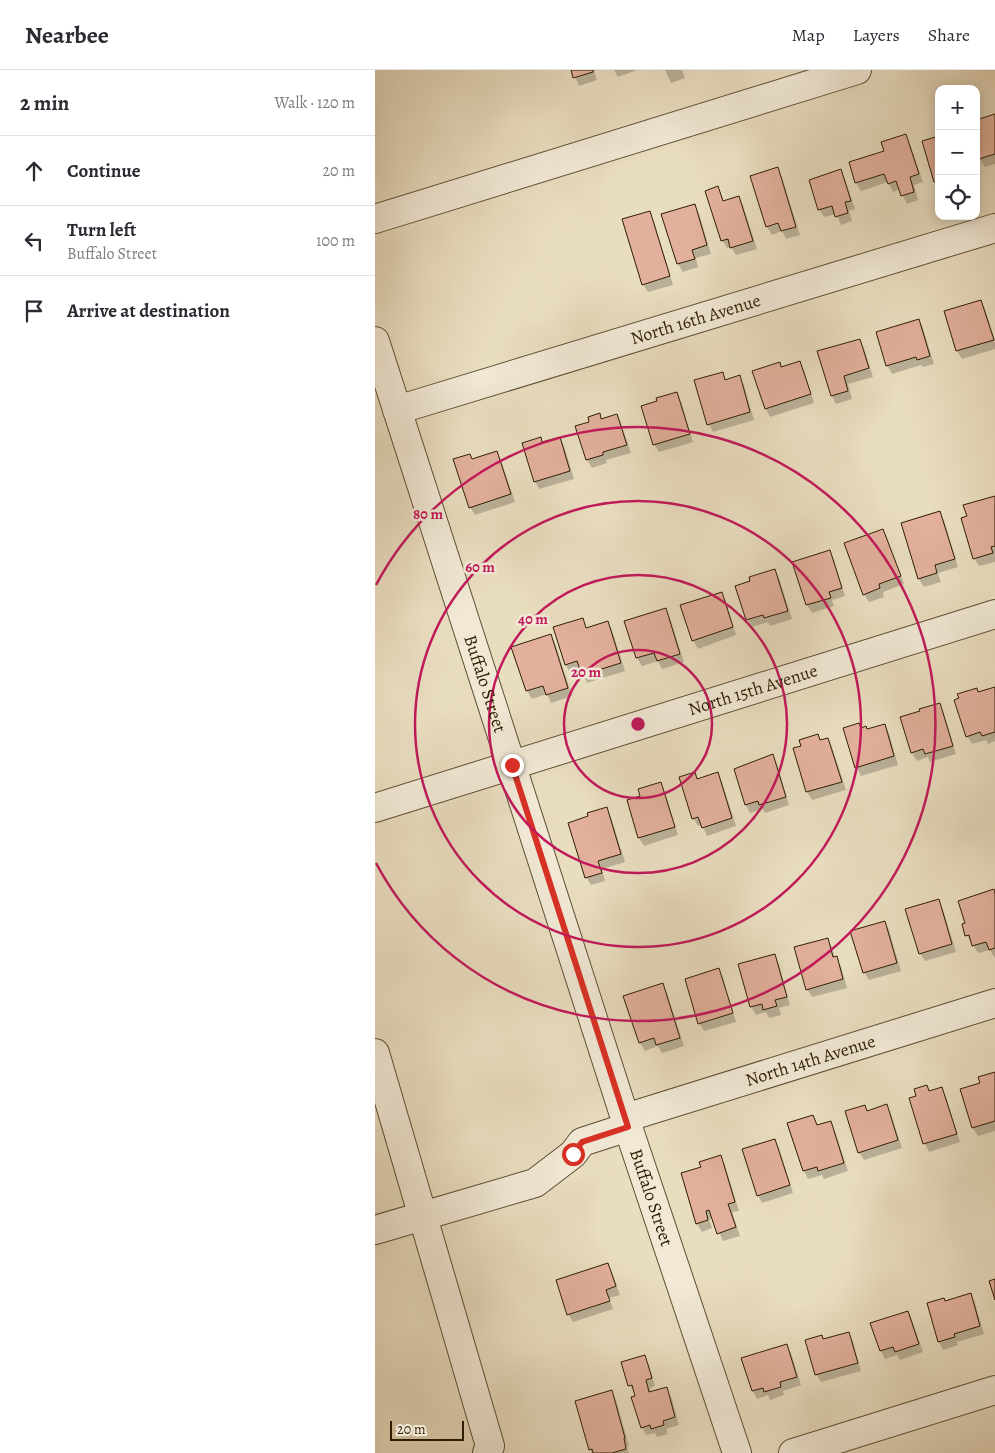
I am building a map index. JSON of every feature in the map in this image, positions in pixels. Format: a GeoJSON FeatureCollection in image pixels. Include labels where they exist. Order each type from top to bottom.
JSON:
{"type":"FeatureCollection","features":[{"type":"Feature","properties":{"kind":"street"},"geometry":{"type":"LineString","coordinates":[[375,219],[857,70]]}},
{"type":"Feature","properties":{"kind":"street","name":"North 16th Avenue"},"geometry":{"type":"LineString","coordinates":[[397,410],[995,228]]}},
{"type":"Feature","properties":{"kind":"street","name":"Buffalo Street"},"geometry":{"type":"LineString","coordinates":[[375,341],[629,1129],[737,1453]]}},
{"type":"Feature","properties":{"kind":"street","name":"North 15th Avenue"},"geometry":{"type":"LineString","coordinates":[[375,808],[995,614]]}},
{"type":"Feature","properties":{"kind":"street","name":"North 14th Avenue"},"geometry":{"type":"LineString","coordinates":[[423,1216],[535,1183],[573,1154],[585,1157],[629,1129],[995,1003]]}},
{"type":"Feature","properties":{"kind":"street"},"geometry":{"type":"LineString","coordinates":[[375,1053],[490,1446],[487,1453]]}},
{"type":"Feature","properties":{"kind":"street"},"geometry":{"type":"LineString","coordinates":[[375,1230],[423,1216]]}},
{"type":"Feature","properties":{"kind":"street"},"geometry":{"type":"LineString","coordinates":[[793,1453],[995,1390]]}},
{"type":"Feature","properties":{"kind":"building"},"geometry":{"type":"Polygon","coordinates":[[[571,70],[593,70],[593,72],[573,78],[571,70]]]}},
{"type":"Feature","properties":{"kind":"building"},"geometry":{"type":"Polygon","coordinates":[[[995,114],[995,154],[980,159],[980,130],[980,119],[995,114]]]}},
{"type":"Feature","properties":{"kind":"building"},"geometry":{"type":"Polygon","coordinates":[[[906,134],[919,174],[910,177],[914,192],[901,196],[896,181],[888,184],[884,174],[855,183],[849,162],[884,151],[881,142],[906,134]]]}},
{"type":"Feature","properties":{"kind":"building"},"geometry":{"type":"Polygon","coordinates":[[[935,137],[935,182],[934,182],[922,141],[935,137]]]}},
{"type":"Feature","properties":{"kind":"building"},"geometry":{"type":"Polygon","coordinates":[[[778,167],[796,227],[781,231],[778,223],[766,227],[750,176],[778,167]]]}},
{"type":"Feature","properties":{"kind":"building"},"geometry":{"type":"Polygon","coordinates":[[[841,169],[851,201],[845,202],[848,213],[835,217],[832,206],[818,210],[809,180],[841,169]]]}},
{"type":"Feature","properties":{"kind":"building"},"geometry":{"type":"Polygon","coordinates":[[[718,186],[723,201],[739,196],[753,241],[730,248],[728,239],[721,241],[705,191],[718,186]]]}},
{"type":"Feature","properties":{"kind":"building"},"geometry":{"type":"Polygon","coordinates":[[[695,204],[707,245],[692,250],[695,259],[677,264],[661,214],[695,204]]]}},
{"type":"Feature","properties":{"kind":"building"},"geometry":{"type":"Polygon","coordinates":[[[650,211],[670,276],[642,285],[622,219],[650,211]]]}},
{"type":"Feature","properties":{"kind":"building"},"geometry":{"type":"Polygon","coordinates":[[[981,300],[994,340],[956,351],[944,311],[981,300]]]}},
{"type":"Feature","properties":{"kind":"building"},"geometry":{"type":"Polygon","coordinates":[[[919,319],[930,356],[917,360],[916,357],[886,366],[876,332],[919,319]]]}},
{"type":"Feature","properties":{"kind":"building"},"geometry":{"type":"Polygon","coordinates":[[[860,339],[869,368],[844,376],[848,391],[831,396],[817,351],[860,339]]]}},
{"type":"Feature","properties":{"kind":"building"},"geometry":{"type":"Polygon","coordinates":[[[800,361],[811,394],[765,409],[752,371],[780,362],[781,367],[800,361]]]}},
{"type":"Feature","properties":{"kind":"building"},"geometry":{"type":"Polygon","coordinates":[[[723,372],[725,380],[740,375],[750,412],[707,425],[694,380],[723,372]]]}},
{"type":"Feature","properties":{"kind":"building"},"geometry":{"type":"Polygon","coordinates":[[[677,392],[690,434],[653,445],[641,406],[657,401],[656,398],[677,392]]]}},
{"type":"Feature","properties":{"kind":"building"},"geometry":{"type":"Polygon","coordinates":[[[600,413],[601,419],[617,414],[627,445],[603,452],[603,455],[586,460],[575,426],[589,422],[588,417],[600,413]]]}},
{"type":"Feature","properties":{"kind":"building"},"geometry":{"type":"Polygon","coordinates":[[[541,437],[542,442],[560,437],[570,471],[534,482],[522,443],[541,437]]]}},
{"type":"Feature","properties":{"kind":"building"},"geometry":{"type":"Polygon","coordinates":[[[497,451],[511,494],[469,508],[453,459],[470,454],[472,459],[497,451]]]}},
{"type":"Feature","properties":{"kind":"building"},"geometry":{"type":"Polygon","coordinates":[[[995,496],[995,546],[991,547],[993,553],[973,559],[961,518],[967,516],[963,505],[995,496]]]}},
{"type":"Feature","properties":{"kind":"building"},"geometry":{"type":"Polygon","coordinates":[[[940,511],[955,559],[935,565],[937,573],[918,579],[901,523],[940,511]]]}},
{"type":"Feature","properties":{"kind":"building"},"geometry":{"type":"Polygon","coordinates":[[[883,529],[901,576],[879,584],[880,588],[863,595],[844,543],[883,529]]]}},
{"type":"Feature","properties":{"kind":"building"},"geometry":{"type":"Polygon","coordinates":[[[830,550],[842,588],[829,592],[831,598],[806,605],[792,562],[830,550]]]}},
{"type":"Feature","properties":{"kind":"building"},"geometry":{"type":"Polygon","coordinates":[[[775,569],[788,611],[764,618],[763,615],[746,620],[735,586],[750,581],[749,577],[775,569]]]}},
{"type":"Feature","properties":{"kind":"building"},"geometry":{"type":"Polygon","coordinates":[[[722,592],[733,627],[692,641],[680,605],[722,592]]]}},
{"type":"Feature","properties":{"kind":"building"},"geometry":{"type":"Polygon","coordinates":[[[666,608],[680,654],[657,661],[654,653],[636,658],[624,621],[666,608]]]}},
{"type":"Feature","properties":{"kind":"building"},"geometry":{"type":"Polygon","coordinates":[[[583,618],[586,628],[608,621],[621,663],[582,675],[577,661],[565,665],[553,627],[583,618]]]}},
{"type":"Feature","properties":{"kind":"building"},"geometry":{"type":"Polygon","coordinates":[[[551,634],[568,688],[546,695],[543,686],[526,691],[511,647],[551,634]]]}},
{"type":"Feature","properties":{"kind":"building"},"geometry":{"type":"Polygon","coordinates":[[[995,687],[995,732],[982,736],[980,732],[966,737],[954,700],[959,698],[957,694],[977,688],[978,692],[995,687]]]}},
{"type":"Feature","properties":{"kind":"building"},"geometry":{"type":"Polygon","coordinates":[[[940,703],[953,746],[925,754],[923,749],[911,753],[900,717],[940,703]]]}},
{"type":"Feature","properties":{"kind":"building"},"geometry":{"type":"Polygon","coordinates":[[[859,723],[861,728],[866,726],[867,729],[885,724],[894,756],[855,768],[843,728],[859,723]]]}},
{"type":"Feature","properties":{"kind":"building"},"geometry":{"type":"Polygon","coordinates":[[[818,734],[820,740],[828,738],[842,782],[806,792],[793,748],[801,746],[799,740],[818,734]]]}},
{"type":"Feature","properties":{"kind":"building"},"geometry":{"type":"Polygon","coordinates":[[[773,754],[786,797],[759,805],[758,801],[745,805],[734,769],[773,754]]]}},
{"type":"Feature","properties":{"kind":"building"},"geometry":{"type":"Polygon","coordinates":[[[695,772],[697,779],[718,772],[732,818],[702,828],[698,817],[692,819],[679,777],[695,772]]]}},
{"type":"Feature","properties":{"kind":"building"},"geometry":{"type":"Polygon","coordinates":[[[661,782],[675,827],[638,838],[627,800],[640,796],[638,789],[661,782]]]}},
{"type":"Feature","properties":{"kind":"building"},"geometry":{"type":"Polygon","coordinates":[[[607,807],[621,854],[598,861],[602,873],[585,878],[568,823],[588,816],[587,813],[607,807]]]}},
{"type":"Feature","properties":{"kind":"building"},"geometry":{"type":"Polygon","coordinates":[[[994,889],[995,948],[989,950],[986,942],[972,946],[969,935],[965,936],[962,924],[965,923],[958,901],[994,889]]]}},
{"type":"Feature","properties":{"kind":"building"},"geometry":{"type":"Polygon","coordinates":[[[939,899],[952,944],[919,954],[905,909],[939,899]]]}},
{"type":"Feature","properties":{"kind":"building"},"geometry":{"type":"Polygon","coordinates":[[[885,921],[897,963],[863,973],[850,931],[885,921]]]}},
{"type":"Feature","properties":{"kind":"building"},"geometry":{"type":"Polygon","coordinates":[[[828,938],[833,957],[837,956],[843,979],[806,990],[794,947],[828,938]]]}},
{"type":"Feature","properties":{"kind":"building"},"geometry":{"type":"Polygon","coordinates":[[[775,954],[787,997],[775,1000],[777,1006],[763,1010],[762,1004],[750,1007],[738,964],[775,954]]]}},
{"type":"Feature","properties":{"kind":"building"},"geometry":{"type":"Polygon","coordinates":[[[719,968],[733,1013],[698,1024],[685,979],[719,968]]]}},
{"type":"Feature","properties":{"kind":"building"},"geometry":{"type":"Polygon","coordinates":[[[663,983],[680,1038],[656,1045],[654,1038],[639,1043],[623,996],[663,983]]]}},
{"type":"Feature","properties":{"kind":"building"},"geometry":{"type":"Polygon","coordinates":[[[995,1072],[995,1121],[972,1128],[960,1089],[980,1083],[978,1077],[995,1072]]]}},
{"type":"Feature","properties":{"kind":"building"},"geometry":{"type":"Polygon","coordinates":[[[927,1085],[929,1091],[942,1087],[957,1134],[923,1144],[909,1098],[916,1096],[914,1089],[927,1085]]]}},
{"type":"Feature","properties":{"kind":"building"},"geometry":{"type":"Polygon","coordinates":[[[887,1104],[898,1140],[858,1153],[845,1111],[865,1105],[867,1111],[887,1104]]]}},
{"type":"Feature","properties":{"kind":"building"},"geometry":{"type":"Polygon","coordinates":[[[813,1115],[817,1125],[831,1121],[844,1163],[818,1171],[817,1167],[803,1171],[787,1123],[813,1115]]]}},
{"type":"Feature","properties":{"kind":"building"},"geometry":{"type":"Polygon","coordinates":[[[775,1139],[790,1185],[757,1196],[742,1149],[775,1139]]]}},
{"type":"Feature","properties":{"kind":"building"},"geometry":{"type":"Polygon","coordinates":[[[721,1155],[735,1202],[728,1204],[736,1227],[717,1234],[709,1210],[706,1211],[708,1220],[696,1224],[681,1173],[701,1167],[699,1162],[721,1155]]]}},
{"type":"Feature","properties":{"kind":"building"},"geometry":{"type":"Polygon","coordinates":[[[608,1263],[616,1286],[606,1290],[610,1301],[567,1315],[556,1280],[608,1263]]]}},
{"type":"Feature","properties":{"kind":"building"},"geometry":{"type":"Polygon","coordinates":[[[995,1279],[995,1300],[989,1281],[995,1279]]]}},
{"type":"Feature","properties":{"kind":"building"},"geometry":{"type":"Polygon","coordinates":[[[971,1293],[980,1326],[954,1334],[955,1337],[938,1342],[927,1303],[944,1298],[945,1301],[971,1293]]]}},
{"type":"Feature","properties":{"kind":"building"},"geometry":{"type":"Polygon","coordinates":[[[908,1311],[919,1344],[895,1352],[893,1347],[880,1351],[870,1323],[908,1311]]]}},
{"type":"Feature","properties":{"kind":"building"},"geometry":{"type":"Polygon","coordinates":[[[849,1332],[858,1363],[815,1375],[805,1340],[822,1335],[823,1339],[849,1332]]]}},
{"type":"Feature","properties":{"kind":"building"},"geometry":{"type":"Polygon","coordinates":[[[787,1344],[797,1377],[780,1382],[781,1387],[764,1392],[763,1388],[752,1391],[741,1358],[787,1344]]]}},
{"type":"Feature","properties":{"kind":"building"},"geometry":{"type":"Polygon","coordinates":[[[645,1355],[652,1378],[646,1380],[649,1392],[667,1387],[675,1417],[663,1421],[664,1425],[651,1429],[650,1425],[641,1428],[631,1397],[635,1396],[632,1385],[628,1386],[621,1362],[645,1355]]]}},
{"type":"Feature","properties":{"kind":"building"},"geometry":{"type":"Polygon","coordinates":[[[612,1390],[625,1438],[626,1449],[612,1453],[593,1453],[592,1449],[589,1450],[575,1401],[612,1390]]]}},
{"type":"Feature","properties":{"kind":"route"},"geometry":{"type":"LineString","coordinates":[[512,765],[628,1127],[582,1142],[573,1154]]}}]}
